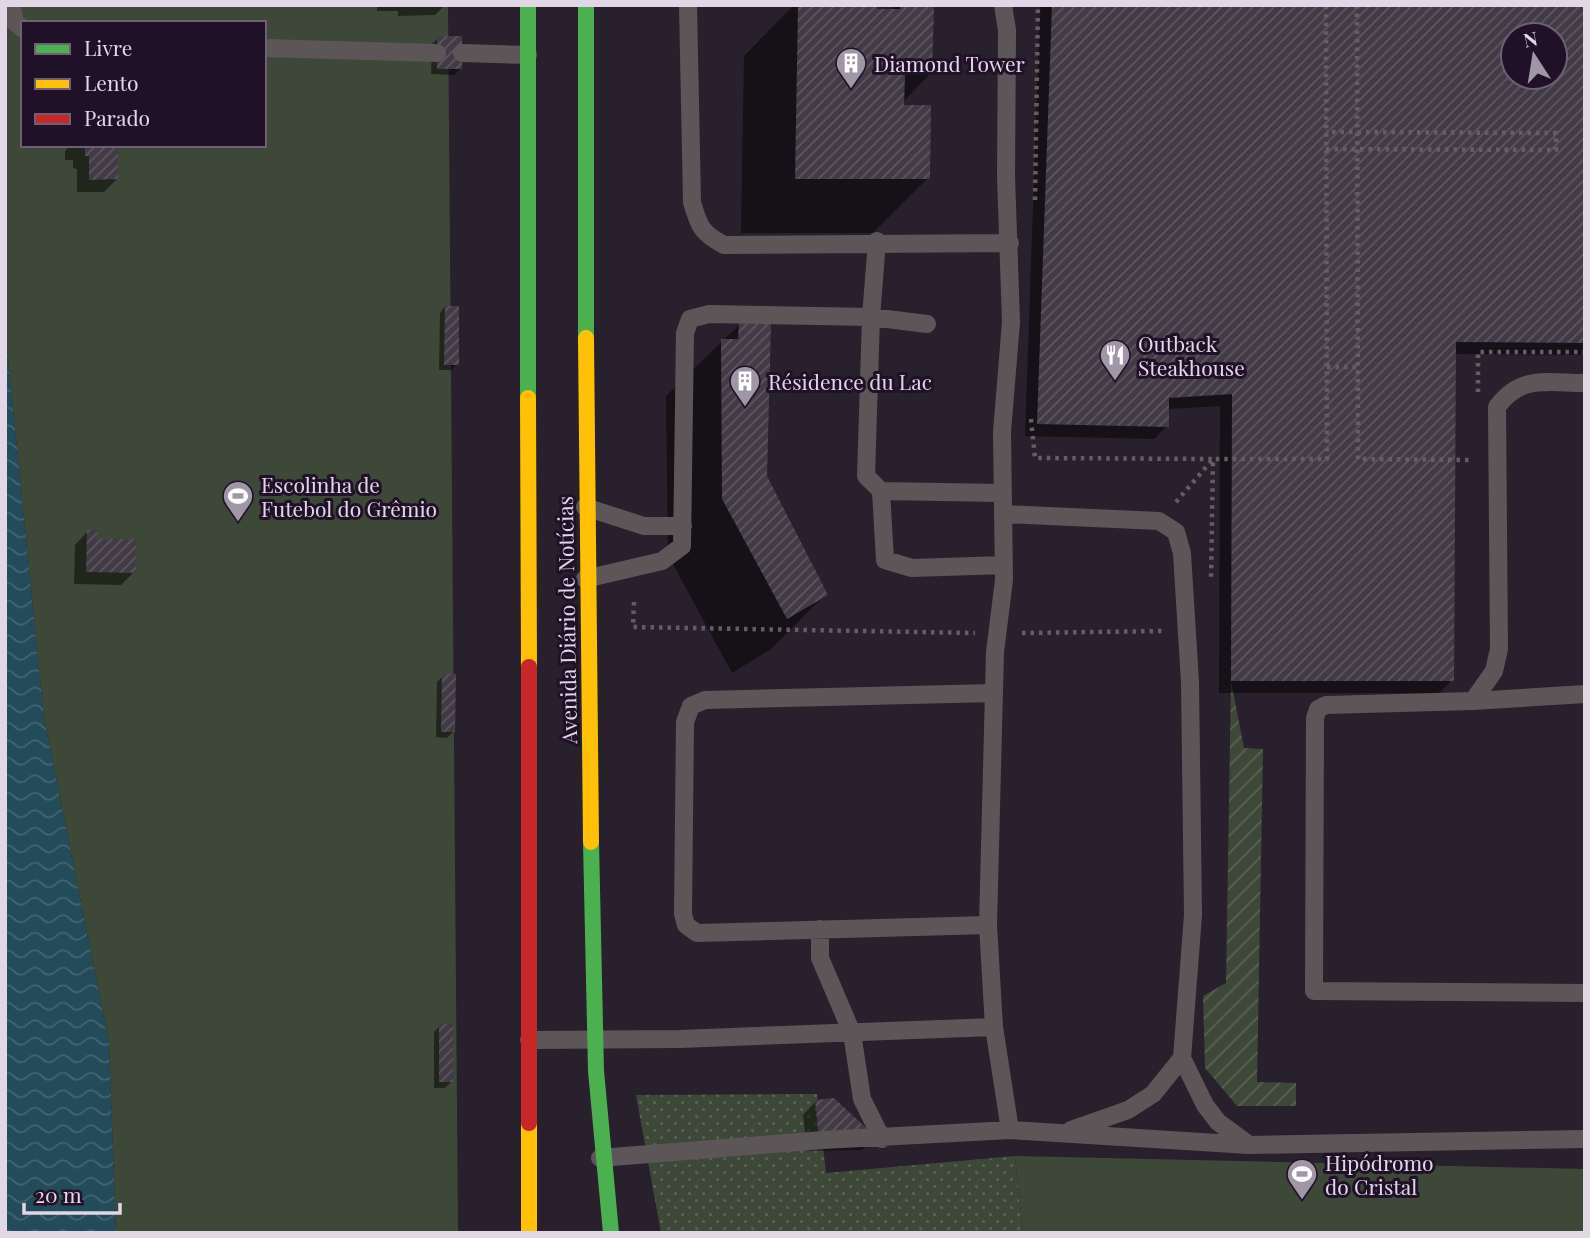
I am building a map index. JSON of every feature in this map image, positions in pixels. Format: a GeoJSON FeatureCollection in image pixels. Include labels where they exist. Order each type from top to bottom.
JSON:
{"type":"FeatureCollection","features":[{"type":"Feature","properties":{"kind":"main road","name":"Avenida Diário de Notícias"},"geometry":{"type":"LineString","coordinates":[[528,5],[529,1233]]}},
{"type":"Feature","properties":{"kind":"main road","name":"Avenida Diário de Notícias"},"geometry":{"type":"LineString","coordinates":[[586,5],[585,579],[595,1041],[600,1158],[611,1233]]}},
{"type":"Feature","properties":{"kind":"lane"},"geometry":{"type":"LineString","coordinates":[[11,5],[15,22],[21,27]]}},
{"type":"Feature","properties":{"kind":"lane"},"geometry":{"type":"LineString","coordinates":[[688,5],[692,202],[698,222],[707,236],[724,245],[1010,243]]}},
{"type":"Feature","properties":{"kind":"lane"},"geometry":{"type":"LineString","coordinates":[[1003,5],[1007,30],[1006,176],[1011,322],[1002,432],[1004,572],[995,652],[988,925],[993,1027],[1010,1130]]}},
{"type":"Feature","properties":{"kind":"lane"},"geometry":{"type":"LineString","coordinates":[[266,48],[437,53]]}},
{"type":"Feature","properties":{"kind":"lane"},"geometry":{"type":"LineString","coordinates":[[462,53],[528,55]]}},
{"type":"Feature","properties":{"kind":"lane"},"geometry":{"type":"LineString","coordinates":[[877,242],[871,317],[866,476],[881,491],[885,560],[912,568],[1004,572]]}},
{"type":"Feature","properties":{"kind":"lane"},"geometry":{"type":"LineString","coordinates":[[585,579],[662,561],[682,546],[685,333],[690,319],[709,314],[871,317],[927,324]]}},
{"type":"Feature","properties":{"kind":"lane"},"geometry":{"type":"LineString","coordinates":[[1472,701],[1494,671],[1499,649],[1497,407],[1509,390],[1527,383],[1585,383]]}},
{"type":"Feature","properties":{"kind":"lane"},"geometry":{"type":"LineString","coordinates":[[881,491],[1001,493]]}},
{"type":"Feature","properties":{"kind":"lane"},"geometry":{"type":"LineString","coordinates":[[585,507],[644,526],[682,526]]}},
{"type":"Feature","properties":{"kind":"lane"},"geometry":{"type":"LineString","coordinates":[[1003,514],[1159,521],[1176,532],[1182,553],[1190,682],[1193,915],[1182,1058],[1205,1105],[1218,1122],[1249,1144]]}},
{"type":"Feature","properties":{"kind":"lane"},"geometry":{"type":"LineString","coordinates":[[988,925],[697,933],[685,925],[685,722],[691,706],[705,700],[994,693]]}},
{"type":"Feature","properties":{"kind":"lane"},"geometry":{"type":"LineString","coordinates":[[1585,694],[1472,701],[1326,705],[1318,709],[1315,718],[1314,991],[1585,993]]}},
{"type":"Feature","properties":{"kind":"lane"},"geometry":{"type":"LineString","coordinates":[[820,929],[820,958],[852,1033],[862,1099],[881,1139]]}},
{"type":"Feature","properties":{"kind":"lane"},"geometry":{"type":"LineString","coordinates":[[529,1040],[595,1041],[993,1027]]}},
{"type":"Feature","properties":{"kind":"lane"},"geometry":{"type":"LineString","coordinates":[[1062,1133],[1128,1110],[1153,1094],[1182,1058]]}},
{"type":"Feature","properties":{"kind":"lane"},"geometry":{"type":"LineString","coordinates":[[600,1158],[823,1140],[1010,1130],[1249,1144],[1585,1139]]}},
{"type":"Feature","properties":{"kind":"path"},"geometry":{"type":"LineString","coordinates":[[1159,521],[1213,459],[1327,459],[1326,5]]}},
{"type":"Feature","properties":{"kind":"path"},"geometry":{"type":"LineString","coordinates":[[1357,5],[1358,459],[1455,460]]}},
{"type":"Feature","properties":{"kind":"path"},"geometry":{"type":"LineString","coordinates":[[1326,132],[1556,133],[1556,150],[1326,149]]}},
{"type":"Feature","properties":{"kind":"path"},"geometry":{"type":"LineString","coordinates":[[1327,367],[1357,367]]}},
{"type":"Feature","properties":{"kind":"green space","name":"Escolinha de Futebol do Grêmio"},"geometry":{"type":"Polygon","coordinates":[[[5,5],[448,5],[458,1233],[116,1233],[109,1044],[44,718],[5,328],[5,5]]]}},
{"type":"Feature","properties":{"kind":"green space"},"geometry":{"type":"Polygon","coordinates":[[[1231,681],[1244,748],[1263,749],[1257,1082],[1296,1083],[1296,1106],[1237,1106],[1205,1068],[1203,996],[1226,983],[1231,681]]]}},
{"type":"Feature","properties":{"kind":"green space"},"geometry":{"type":"Polygon","coordinates":[[[817,1094],[826,1173],[1015,1156],[1023,1233],[661,1233],[636,1095],[817,1094]]]}},
{"type":"Feature","properties":{"kind":"green space","name":"Hipódromo do Cristal"},"geometry":{"type":"Polygon","coordinates":[[[1015,1156],[1585,1169],[1585,1233],[1023,1233],[1015,1156]]]}},
{"type":"Feature","properties":{"kind":"water"},"geometry":{"type":"Polygon","coordinates":[[[5,328],[44,718],[109,1044],[116,1233],[5,1233],[5,328]]]}},
{"type":"Feature","properties":{"kind":"building","name":"Diamond Tower"},"geometry":{"type":"Polygon","coordinates":[[[798,5],[877,5],[877,9],[900,9],[900,5],[934,5],[932,74],[905,75],[904,105],[931,105],[930,179],[795,179],[798,5]]]}},
{"type":"Feature","properties":{"kind":"building"},"geometry":{"type":"Polygon","coordinates":[[[1052,5],[1585,5],[1585,343],[1456,342],[1454,681],[1231,681],[1232,394],[1169,398],[1169,427],[1037,424],[1052,5]]]}},
{"type":"Feature","properties":{"kind":"building"},"geometry":{"type":"Polygon","coordinates":[[[437,36],[462,36],[462,69],[437,69],[437,36]]]}},
{"type":"Feature","properties":{"kind":"building"},"geometry":{"type":"Polygon","coordinates":[[[118,147],[118,179],[89,180],[89,156],[85,156],[85,148],[77,148],[118,147]]]}},
{"type":"Feature","properties":{"kind":"building"},"geometry":{"type":"Polygon","coordinates":[[[445,306],[459,306],[459,365],[444,365],[445,306]]]}},
{"type":"Feature","properties":{"kind":"building","name":"Résidence du Lac"},"geometry":{"type":"Polygon","coordinates":[[[739,323],[771,324],[767,476],[828,595],[787,619],[722,499],[721,339],[738,339],[739,323]]]}},
{"type":"Feature","properties":{"kind":"building"},"geometry":{"type":"Polygon","coordinates":[[[87,530],[97,530],[97,539],[136,539],[136,573],[86,572],[87,530]]]}},
{"type":"Feature","properties":{"kind":"building"},"geometry":{"type":"Polygon","coordinates":[[[442,674],[456,674],[455,732],[441,732],[442,674]]]}},
{"type":"Feature","properties":{"kind":"building"},"geometry":{"type":"Polygon","coordinates":[[[439,1024],[453,1024],[453,1082],[439,1082],[439,1024]]]}},
{"type":"Feature","properties":{"kind":"building"},"geometry":{"type":"Polygon","coordinates":[[[834,1098],[877,1138],[819,1139],[815,1100],[834,1098]]]}},
{"type":"Feature","properties":{"kind":"traffic: fast"},"geometry":{"type":"LineString","coordinates":[[528,5],[528,398]]}},
{"type":"Feature","properties":{"kind":"traffic: fast"},"geometry":{"type":"LineString","coordinates":[[586,5],[586,338]]}},
{"type":"Feature","properties":{"kind":"traffic: fast"},"geometry":{"type":"LineString","coordinates":[[591,842],[596,1071],[611,1233]]}},
{"type":"Feature","properties":{"kind":"traffic: slow"},"geometry":{"type":"LineString","coordinates":[[586,338],[591,842]]}},
{"type":"Feature","properties":{"kind":"traffic: slow"},"geometry":{"type":"LineString","coordinates":[[528,398],[529,667]]}},
{"type":"Feature","properties":{"kind":"traffic: slow"},"geometry":{"type":"LineString","coordinates":[[529,1123],[529,1233]]}},
{"type":"Feature","properties":{"kind":"traffic: jam"},"geometry":{"type":"LineString","coordinates":[[529,667],[529,1123]]}},
{"type":"Feature","properties":{"kind":"place","name":"Diamond Tower"},"geometry":{"type":"Point","coordinates":[851,90]}},
{"type":"Feature","properties":{"kind":"place","name":"Outback Steakhouse"},"geometry":{"type":"Point","coordinates":[1115,382]}},
{"type":"Feature","properties":{"kind":"place","name":"Résidence du Lac"},"geometry":{"type":"Point","coordinates":[745,408]}},
{"type":"Feature","properties":{"kind":"place","name":"Escolinha de Futebol do Grêmio"},"geometry":{"type":"Point","coordinates":[238,523]}},
{"type":"Feature","properties":{"kind":"place","name":"Hipódromo do Cristal"},"geometry":{"type":"Point","coordinates":[1302,1201]}}]}
